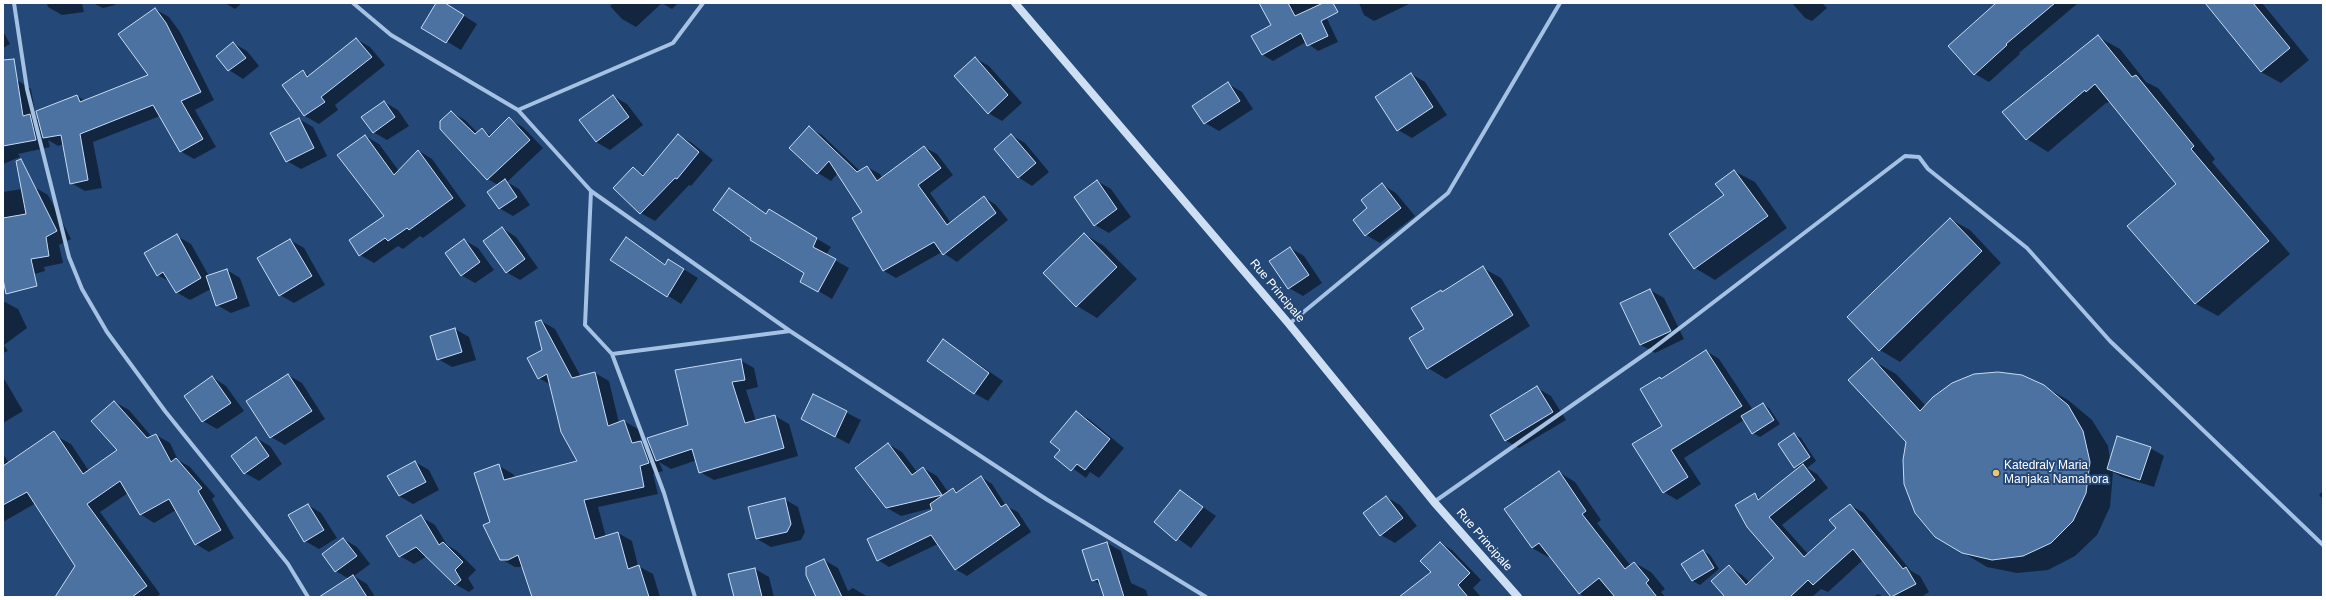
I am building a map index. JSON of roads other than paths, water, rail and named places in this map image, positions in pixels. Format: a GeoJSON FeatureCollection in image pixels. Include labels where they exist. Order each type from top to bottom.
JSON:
{"type":"FeatureCollection","features":[{"type":"Feature","properties":{"kind":"main road","name":"Rue Principale"},"geometry":{"type":"LineString","coordinates":[[1015,3],[1290,324],[1434,502],[1518,597]]}},
{"type":"Feature","properties":{"kind":"street"},"geometry":{"type":"LineString","coordinates":[[14,3],[27,89],[69,257],[82,289],[111,338],[165,411],[288,564],[308,597]]}},
{"type":"Feature","properties":{"kind":"street"},"geometry":{"type":"LineString","coordinates":[[352,3],[391,35],[518,110],[591,191],[790,332],[1046,499],[1206,597]]}},
{"type":"Feature","properties":{"kind":"street"},"geometry":{"type":"LineString","coordinates":[[518,110],[672,43],[703,3]]}},
{"type":"Feature","properties":{"kind":"street"},"geometry":{"type":"LineString","coordinates":[[1290,324],[1448,193],[1560,3]]}},
{"type":"Feature","properties":{"kind":"street"},"geometry":{"type":"LineString","coordinates":[[1434,502],[1650,350],[1905,156],[1919,157],[1928,169],[2027,248],[2110,341],[2323,545]]}},
{"type":"Feature","properties":{"kind":"street"},"geometry":{"type":"LineString","coordinates":[[591,191],[585,325],[612,354],[664,493],[695,597]]}},
{"type":"Feature","properties":{"kind":"street"},"geometry":{"type":"LineString","coordinates":[[612,354],[790,332]]}},
{"type":"Feature","properties":{"kind":"place","name":"Katedraly Maria Manjaka Namahora"},"geometry":{"type":"Point","coordinates":[1996,473]}}]}
